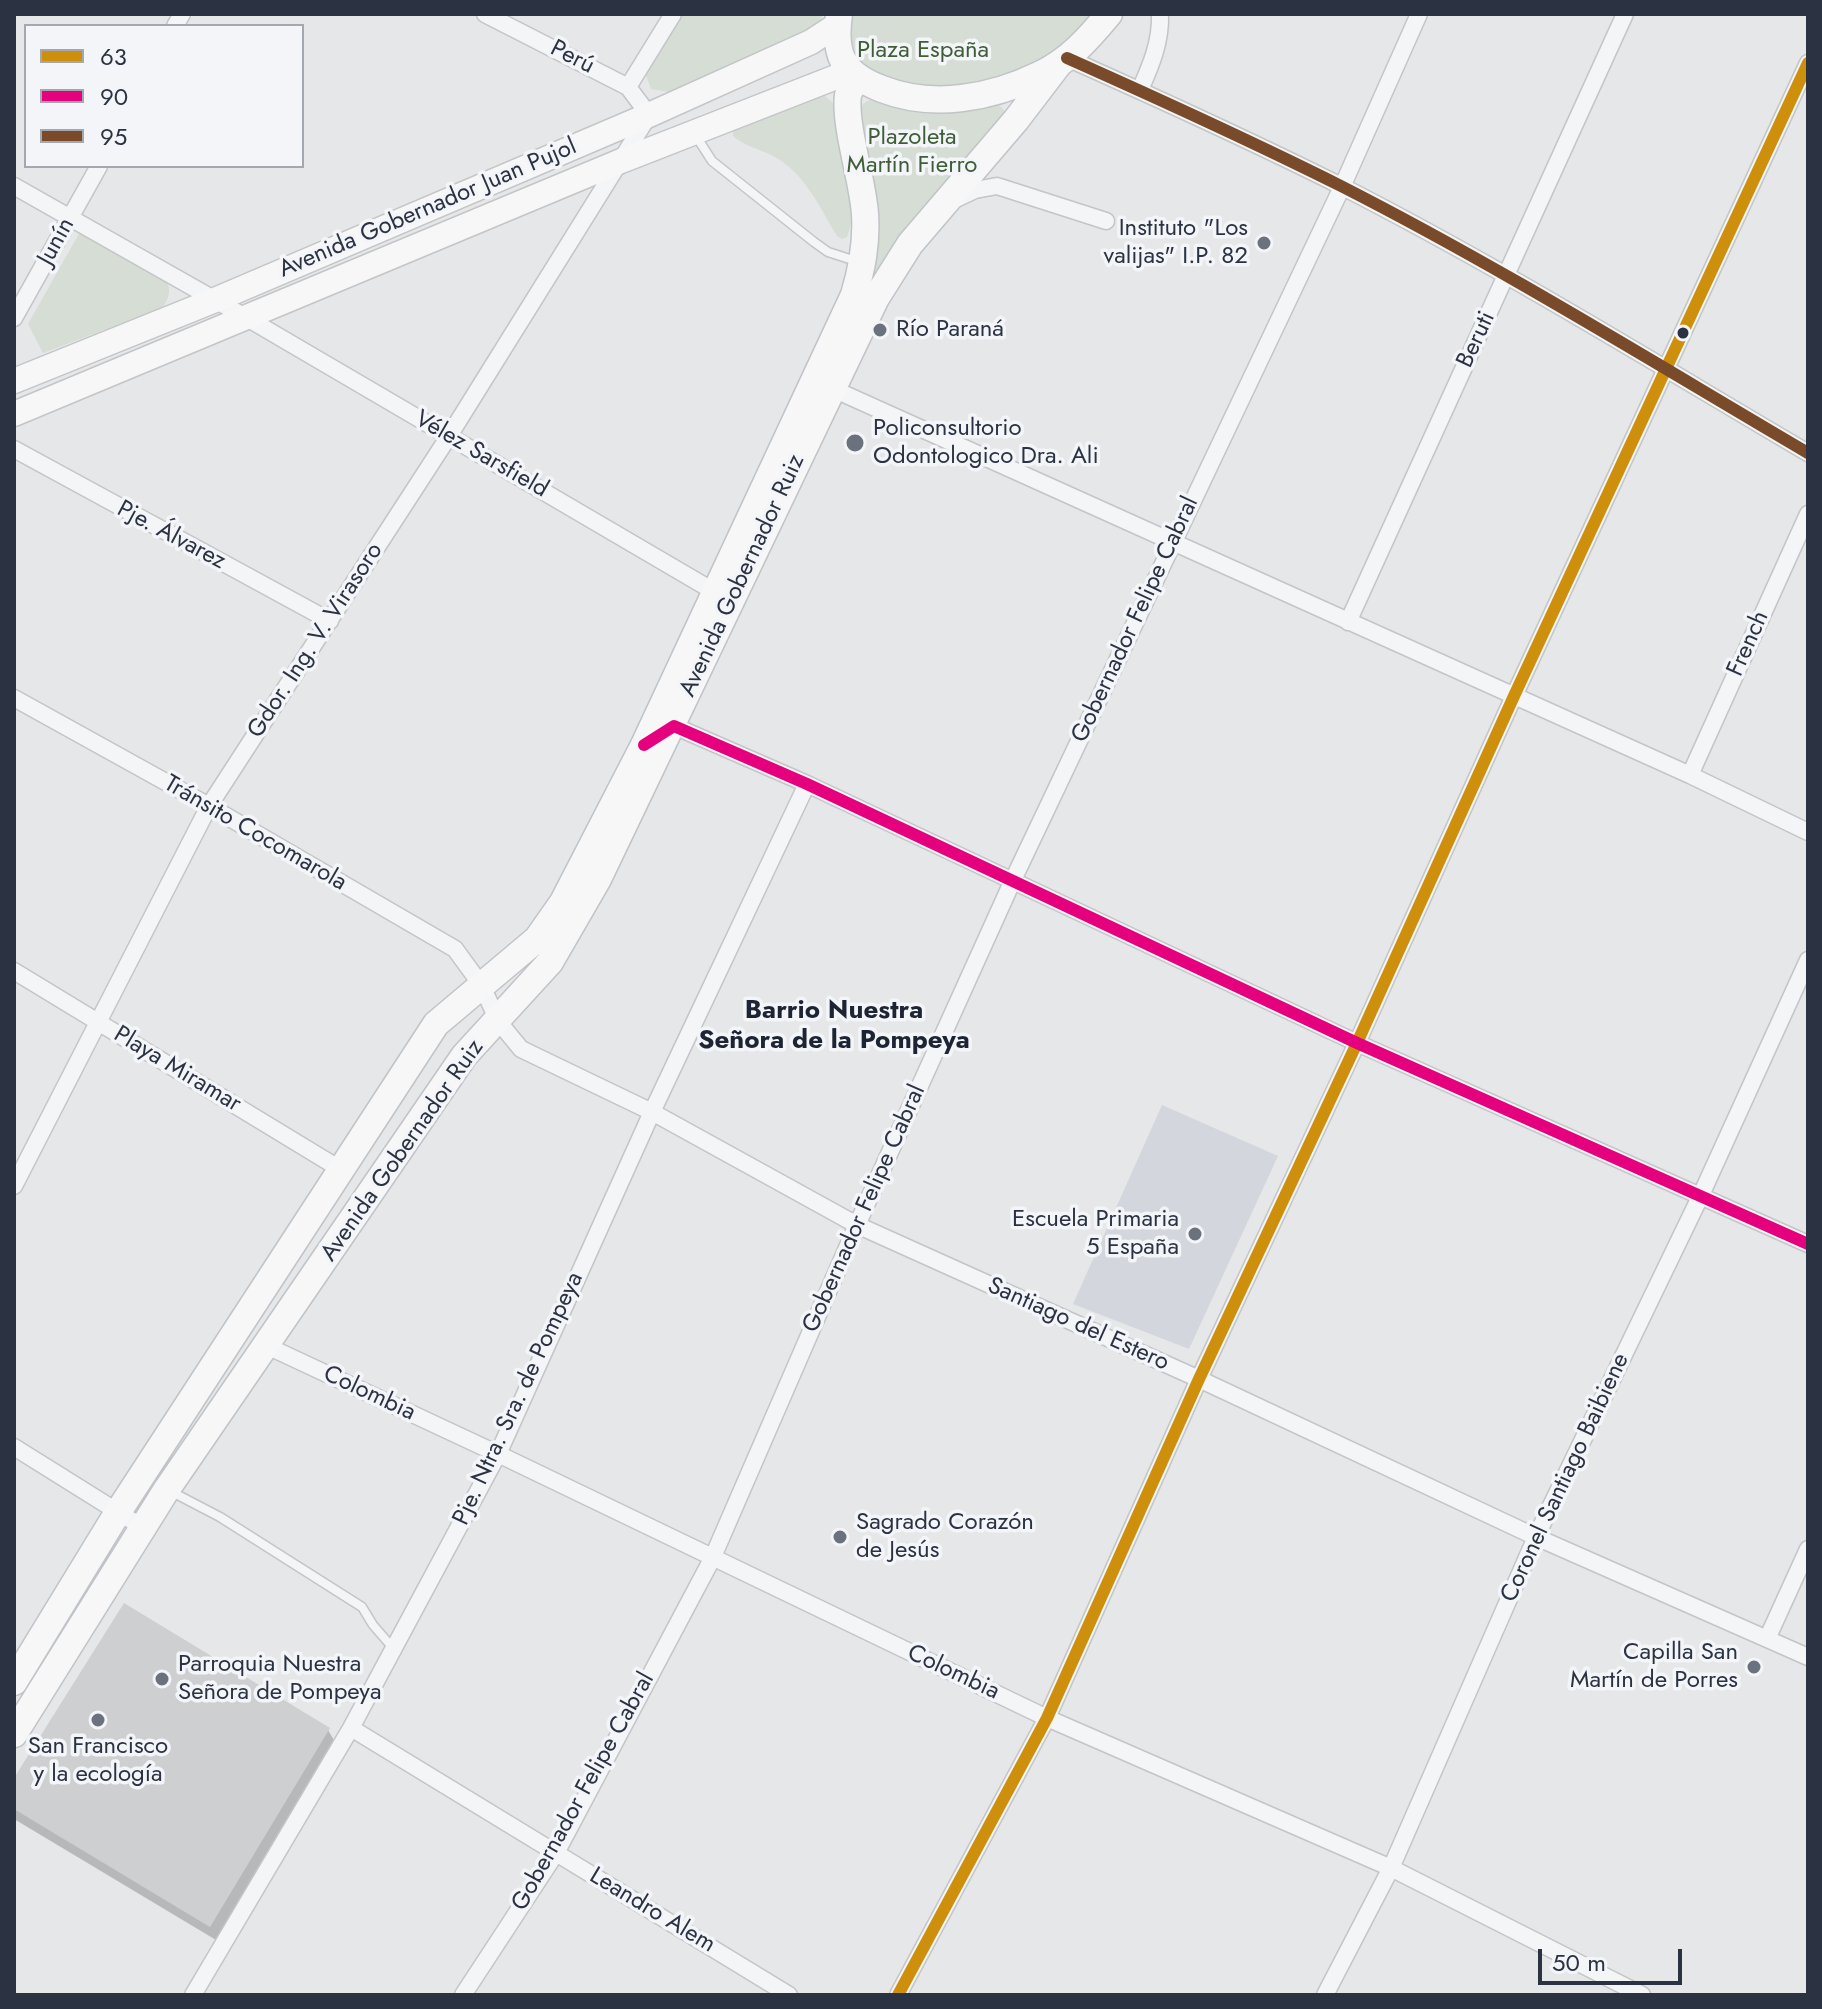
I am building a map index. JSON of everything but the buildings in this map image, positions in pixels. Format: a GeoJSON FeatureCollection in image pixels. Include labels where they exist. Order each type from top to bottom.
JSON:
{"type":"FeatureCollection","features":[{"type":"Feature","properties":{"kind":"main road"},"geometry":{"type":"LineString","coordinates":[[838,20],[837,45],[853,75],[895,94],[922,101],[973,97],[1021,83],[1062,62],[1084,44],[1109,14]]}},
{"type":"Feature","properties":{"kind":"main road","name":"Avenida Gobernador Juan Pujol"},"geometry":{"type":"LineString","coordinates":[[14,381],[217,301],[649,115],[811,42],[838,20]]}},
{"type":"Feature","properties":{"kind":"main road","name":"Avenida Gobernador Ruiz"},"geometry":{"type":"LineString","coordinates":[[14,1734],[167,1489],[464,1056],[557,951],[598,879],[674,726],[876,298],[910,244],[939,207],[1016,120],[1062,62]]}},
{"type":"Feature","properties":{"kind":"main road","name":"Avenida Gobernador Ruiz"},"geometry":{"type":"LineString","coordinates":[[14,1682],[118,1512],[436,1024],[537,939],[563,902],[644,745],[854,295],[864,263],[865,214],[848,104],[853,75]]}},
{"type":"Feature","properties":{"kind":"main road","name":"Avenida Gobernador Juan Pujol"},"geometry":{"type":"LineString","coordinates":[[14,414],[621,161],[853,75]]}},
{"type":"Feature","properties":{"kind":"street","name":"Perú"},"geometry":{"type":"LineString","coordinates":[[485,14],[628,87],[649,115]]}},
{"type":"Feature","properties":{"kind":"street"},"geometry":{"type":"LineString","coordinates":[[628,87],[673,14]]}},
{"type":"Feature","properties":{"kind":"street"},"geometry":{"type":"LineString","coordinates":[[1140,90],[1154,58],[1161,29],[1160,14]]}},
{"type":"Feature","properties":{"kind":"street","name":"Gobernador Felipe Cabral"},"geometry":{"type":"LineString","coordinates":[[463,1995],[556,1853],[712,1559],[857,1225],[1013,880],[1342,187],[1419,14]]}},
{"type":"Feature","properties":{"kind":"street","name":"Beruti"},"geometry":{"type":"LineString","coordinates":[[1348,622],[1625,14]]}},
{"type":"Feature","properties":{"kind":"street"},"geometry":{"type":"LineString","coordinates":[[1062,62],[1140,90],[1342,187],[1506,277],[1808,453]]}},
{"type":"Feature","properties":{"kind":"street"},"geometry":{"type":"LineString","coordinates":[[898,1995],[1047,1718],[1199,1379],[1808,63]]}},
{"type":"Feature","properties":{"kind":"street","name":"Gdor. Ing. V. Virasoro"},"geometry":{"type":"LineString","coordinates":[[14,1186],[209,806],[449,436],[649,115]]}},
{"type":"Feature","properties":{"kind":"street","name":"Junín"},"geometry":{"type":"LineString","coordinates":[[14,318],[98,168]]}},
{"type":"Feature","properties":{"kind":"street"},"geometry":{"type":"LineString","coordinates":[[14,186],[247,318]]}},
{"type":"Feature","properties":{"kind":"street"},"geometry":{"type":"LineString","coordinates":[[939,207],[975,190],[997,186],[1106,221]]}},
{"type":"Feature","properties":{"kind":"street","name":"Vélez Sarsfield"},"geometry":{"type":"LineString","coordinates":[[247,318],[715,592]]}},
{"type":"Feature","properties":{"kind":"street"},"geometry":{"type":"LineString","coordinates":[[831,388],[1690,775],[1808,832]]}},
{"type":"Feature","properties":{"kind":"street","name":"Pje. Álvarez"},"geometry":{"type":"LineString","coordinates":[[14,449],[330,621]]}},
{"type":"Feature","properties":{"kind":"street","name":"French"},"geometry":{"type":"LineString","coordinates":[[1690,775],[1808,514]]}},
{"type":"Feature","properties":{"kind":"street","name":"Tránsito Cocomarola"},"geometry":{"type":"LineString","coordinates":[[14,698],[209,806],[455,949],[482,986],[498,1021]]}},
{"type":"Feature","properties":{"kind":"street"},"geometry":{"type":"LineString","coordinates":[[644,745],[674,726],[807,784],[1357,1043],[1808,1244]]}},
{"type":"Feature","properties":{"kind":"street","name":"Pje. Ntra. Sra. de Pompeya"},"geometry":{"type":"LineString","coordinates":[[193,1995],[351,1728],[498,1454],[652,1112],[807,784]]}},
{"type":"Feature","properties":{"kind":"street","name":"Coronel Santiago Baibiene"},"geometry":{"type":"LineString","coordinates":[[1325,1995],[1391,1868],[1536,1537],[1701,1195],[1808,960]]}},
{"type":"Feature","properties":{"kind":"street","name":"Playa Miramar"},"geometry":{"type":"LineString","coordinates":[[14,971],[340,1169]]}},
{"type":"Feature","properties":{"kind":"street","name":"Santiago del Estero"},"geometry":{"type":"LineString","coordinates":[[498,1021],[521,1049],[652,1112],[857,1225],[1199,1379],[1536,1537],[1808,1657]]}},
{"type":"Feature","properties":{"kind":"street","name":"Colombia"},"geometry":{"type":"LineString","coordinates":[[267,1346],[1047,1718],[1391,1868],[1642,1995]]}},
{"type":"Feature","properties":{"kind":"street"},"geometry":{"type":"LineString","coordinates":[[14,1447],[142,1527]]}},
{"type":"Feature","properties":{"kind":"street"},"geometry":{"type":"LineString","coordinates":[[1767,1639],[1808,1549]]}},
{"type":"Feature","properties":{"kind":"street","name":"Leandro Alem"},"geometry":{"type":"LineString","coordinates":[[351,1728],[789,1995]]}},
{"type":"Feature","properties":{"kind":"lane"},"geometry":{"type":"LineString","coordinates":[[694,133],[712,161],[821,247],[839,257],[864,263]]}},
{"type":"Feature","properties":{"kind":"lane"},"geometry":{"type":"LineString","coordinates":[[167,1489],[220,1517],[362,1607],[393,1649]]}},
{"type":"Feature","properties":{"kind":"shaded area"},"geometry":{"type":"Polygon","coordinates":[[[1162,1105],[1278,1156],[1189,1349],[1073,1304],[1162,1105]]]}},
{"type":"Feature","properties":{"kind":"green space"},"geometry":{"type":"Polygon","coordinates":[[[680,14],[822,14],[821,24],[814,32],[678,90],[651,89],[646,75],[680,14]]]}},
{"type":"Feature","properties":{"kind":"green space","name":"Plaza España"},"geometry":{"type":"Polygon","coordinates":[[[848,14],[1097,14],[1072,38],[1034,66],[967,88],[937,90],[893,82],[866,68],[850,45],[848,14]]]}},
{"type":"Feature","properties":{"kind":"green space"},"geometry":{"type":"Polygon","coordinates":[[[825,96],[833,103],[837,117],[853,218],[847,237],[842,239],[794,171],[773,156],[733,136],[733,130],[825,96]]]}},
{"type":"Feature","properties":{"kind":"green space","name":"Plazoleta Martín Fierro"},"geometry":{"type":"Polygon","coordinates":[[[879,98],[998,104],[1004,110],[1004,118],[914,220],[859,311],[879,240],[858,112],[866,102],[879,98]]]}},
{"type":"Feature","properties":{"kind":"green space"},"geometry":{"type":"Polygon","coordinates":[[[81,230],[166,278],[168,297],[162,308],[43,353],[28,324],[81,230]]]}},
{"type":"Feature","properties":{"kind":"transit line","name":"95"},"geometry":{"type":"LineString","coordinates":[[1067,58],[1273,153],[1400,217],[1576,316],[1808,453]]}},
{"type":"Feature","properties":{"kind":"transit line","name":"63"},"geometry":{"type":"LineString","coordinates":[[898,1995],[1047,1718],[1199,1379],[1808,63]]}},
{"type":"Feature","properties":{"kind":"transit line","name":"90"},"geometry":{"type":"LineString","coordinates":[[644,745],[674,726],[807,784],[1357,1043],[1808,1244]]}},
{"type":"Feature","properties":{"kind":"place","name":"Instituto \"Los valijas\" I.P. 82"},"geometry":{"type":"Point","coordinates":[1264,243]}},
{"type":"Feature","properties":{"kind":"place","name":"Río Paraná"},"geometry":{"type":"Point","coordinates":[880,330]}},
{"type":"Feature","properties":{"kind":"place","name":"Policonsultorio Odontologico Dra. Ali"},"geometry":{"type":"Point","coordinates":[855,443]}},
{"type":"Feature","properties":{"kind":"place","name":"Escuela Primaria 5 España"},"geometry":{"type":"Point","coordinates":[1195,1234]}},
{"type":"Feature","properties":{"kind":"place","name":"Sagrado Corazón de Jesús"},"geometry":{"type":"Point","coordinates":[840,1537]}},
{"type":"Feature","properties":{"kind":"place","name":"Capilla San Martín de Porres"},"geometry":{"type":"Point","coordinates":[1754,1667]}},
{"type":"Feature","properties":{"kind":"place","name":"Parroquia Nuestra Señora de Pompeya"},"geometry":{"type":"Point","coordinates":[162,1679]}},
{"type":"Feature","properties":{"kind":"place","name":"San Francisco y la ecología"},"geometry":{"type":"Point","coordinates":[98,1720]}},
{"type":"Feature","properties":{"kind":"district","name":"Barrio Nuestra Señora de la Pompeya"},"geometry":{"type":"Point","coordinates":[834,1027]}}]}
